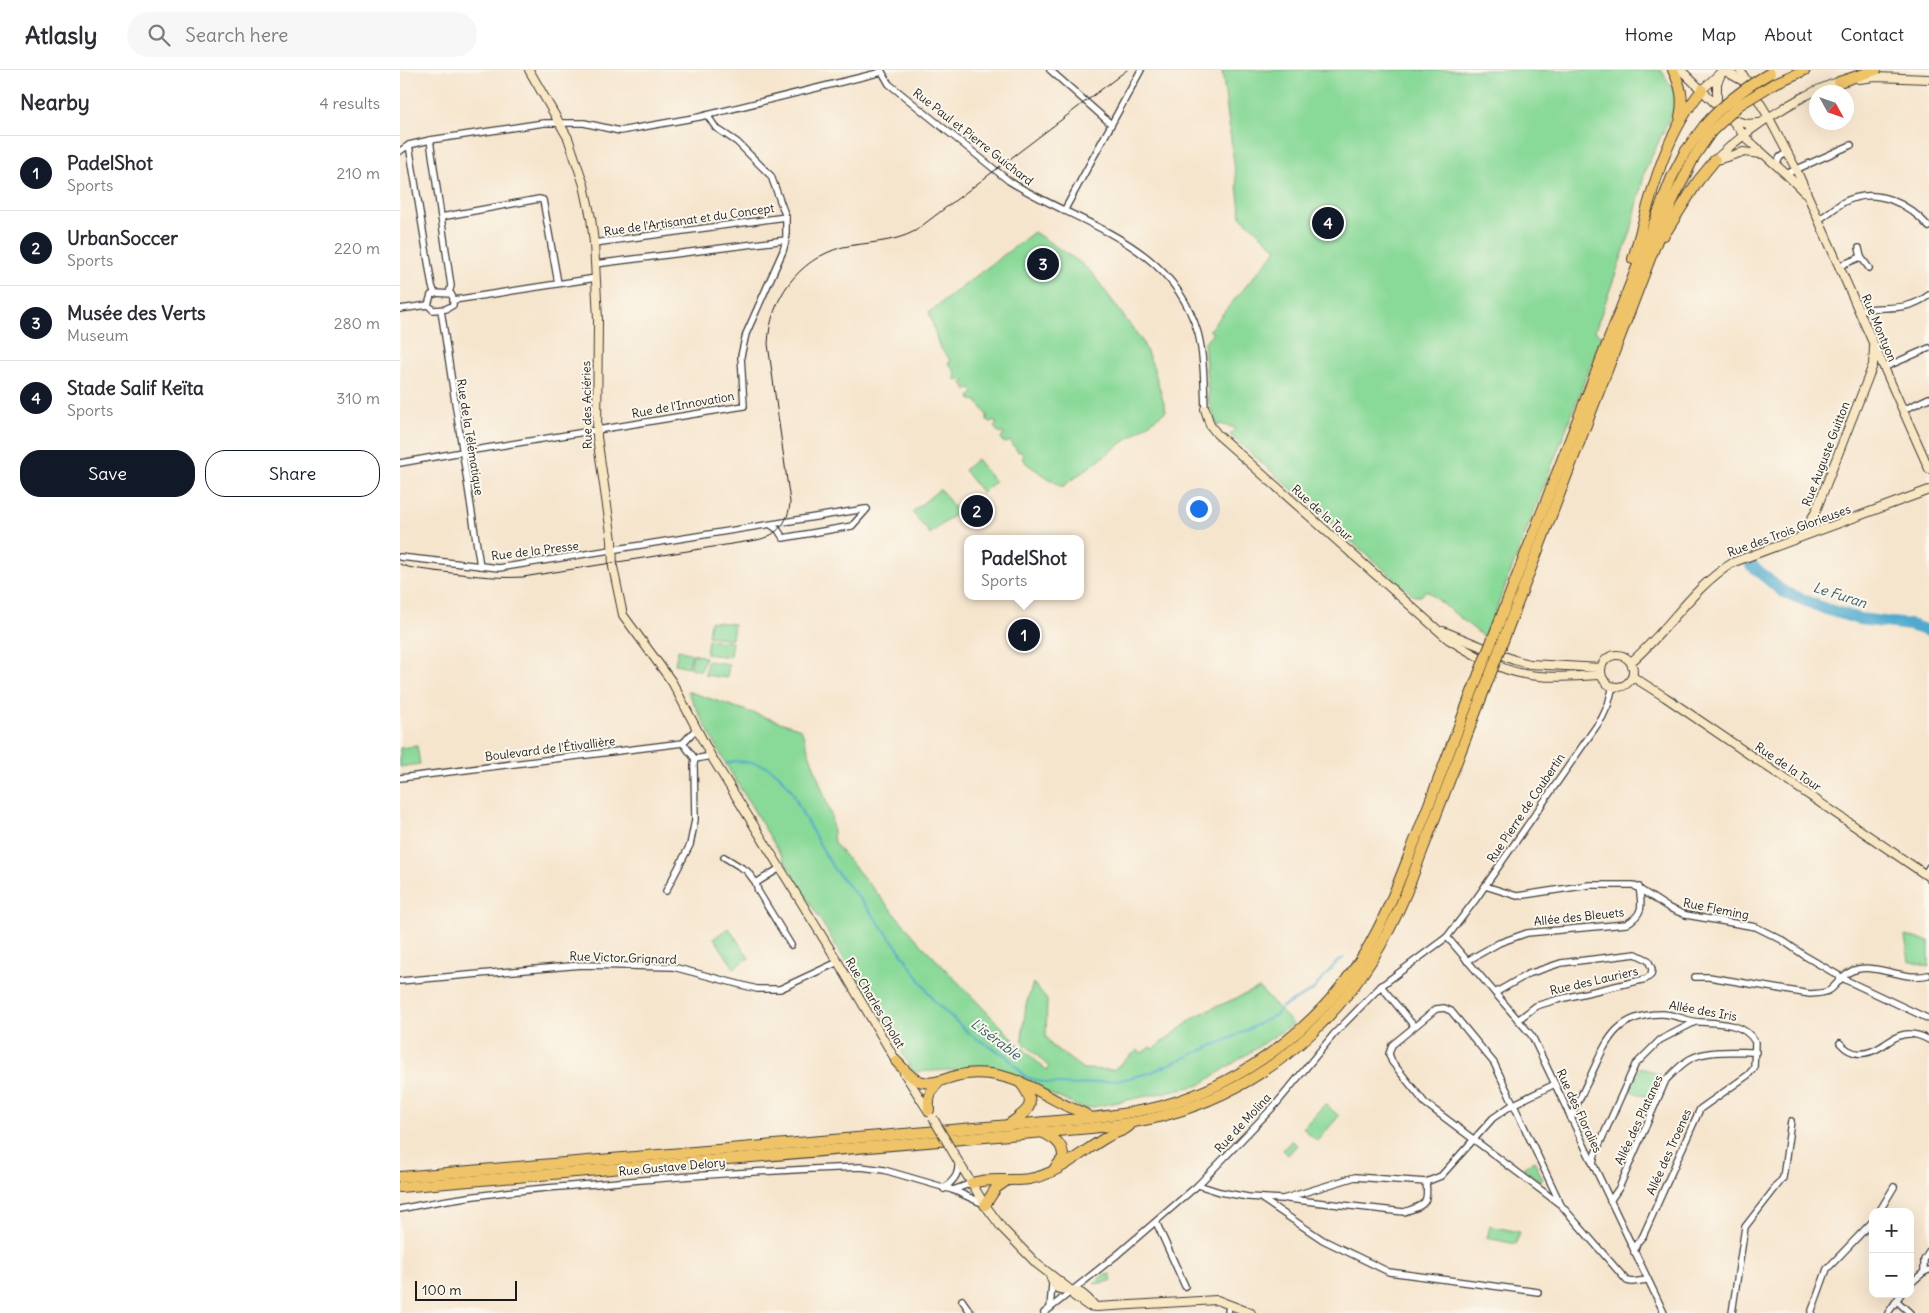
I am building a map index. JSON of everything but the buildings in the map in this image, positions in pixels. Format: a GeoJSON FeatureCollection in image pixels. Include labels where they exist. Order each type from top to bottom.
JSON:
{"type":"FeatureCollection","features":[{"type":"Feature","properties":{"kind":"highway"},"geometry":{"type":"LineString","coordinates":[[1673,70],[1681,88],[1682,108],[1680,120]]}},
{"type":"Feature","properties":{"kind":"highway"},"geometry":{"type":"LineString","coordinates":[[400,1177],[1091,1118],[1163,1106],[1212,1087],[1251,1067],[1289,1039],[1321,1009],[1350,974],[1377,931],[1485,674],[1501,646],[1658,240],[1687,169],[1708,129],[1721,108],[1741,91],[1774,75],[1805,70]]}},
{"type":"Feature","properties":{"kind":"highway"},"geometry":{"type":"LineString","coordinates":[[1839,82],[1876,70]]}},
{"type":"Feature","properties":{"kind":"highway"},"geometry":{"type":"LineString","coordinates":[[1632,277],[1632,263],[1658,170],[1680,120],[1702,90]]}},
{"type":"Feature","properties":{"kind":"highway"},"geometry":{"type":"LineString","coordinates":[[400,1187],[1132,1123],[1197,1105],[1254,1077],[1302,1042],[1328,1018],[1346,997],[1376,955],[1396,917],[1485,674],[1493,638],[1632,277],[1672,177],[1685,152],[1708,129]]}},
{"type":"Feature","properties":{"kind":"highway"},"geometry":{"type":"LineString","coordinates":[[1658,240],[1666,233],[1698,181],[1715,160]]}},
{"type":"Feature","properties":{"kind":"highway"},"geometry":{"type":"LineString","coordinates":[[896,1061],[916,1080],[925,1083],[940,1082],[961,1074],[981,1073],[1003,1076],[1027,1083],[1091,1118]]}},
{"type":"Feature","properties":{"kind":"highway"},"geometry":{"type":"LineString","coordinates":[[1007,1126],[1026,1113],[1030,1107],[1031,1099],[1028,1091],[1019,1081]]}},
{"type":"Feature","properties":{"kind":"highway"},"geometry":{"type":"LineString","coordinates":[[930,1114],[928,1098],[935,1086],[940,1082]]}},
{"type":"Feature","properties":{"kind":"highway"},"geometry":{"type":"LineString","coordinates":[[972,1183],[979,1180],[1006,1181],[1034,1178],[1050,1172],[1065,1165],[1108,1136],[1126,1129],[1132,1123]]}},
{"type":"Feature","properties":{"kind":"highway"},"geometry":{"type":"LineString","coordinates":[[1042,1132],[1058,1142],[1064,1152],[1064,1158],[1050,1172]]}},
{"type":"Feature","properties":{"kind":"highway"},"geometry":{"type":"LineString","coordinates":[[985,1205],[996,1188],[1006,1181]]}},
{"type":"Feature","properties":{"kind":"street","name":"Rue des Aciéries"},"geometry":{"type":"LineString","coordinates":[[529,70],[568,138],[584,185],[591,218],[598,318],[596,430],[612,551],[623,615],[672,682],[696,729]]}},
{"type":"Feature","properties":{"kind":"street"},"geometry":{"type":"LineString","coordinates":[[400,151],[409,145],[430,140],[559,122],[591,124],[620,131],[707,115],[882,70]]}},
{"type":"Feature","properties":{"kind":"street","name":"Rue Paul et Pierre Guichard"},"geometry":{"type":"LineString","coordinates":[[882,70],[889,84],[1009,181],[1030,194],[1114,234],[1145,254],[1184,298],[1198,334],[1205,409]]}},
{"type":"Feature","properties":{"kind":"street"},"geometry":{"type":"LineString","coordinates":[[1050,70],[1111,124]]}},
{"type":"Feature","properties":{"kind":"street"},"geometry":{"type":"LineString","coordinates":[[1064,210],[1142,70]]}},
{"type":"Feature","properties":{"kind":"street","name":"Rue Montyon"},"geometry":{"type":"LineString","coordinates":[[1681,70],[1731,119],[1762,154],[1786,174],[1807,196]]}},
{"type":"Feature","properties":{"kind":"street"},"geometry":{"type":"LineString","coordinates":[[1702,90],[1723,70]]}},
{"type":"Feature","properties":{"kind":"street"},"geometry":{"type":"LineString","coordinates":[[1723,70],[1749,84]]}},
{"type":"Feature","properties":{"kind":"street"},"geometry":{"type":"LineString","coordinates":[[1717,105],[1718,83],[1723,70]]}},
{"type":"Feature","properties":{"kind":"street","name":"Rue Montyon"},"geometry":{"type":"LineString","coordinates":[[1740,70],[1788,152],[1874,341],[1883,368],[1929,469]]}},
{"type":"Feature","properties":{"kind":"street"},"geometry":{"type":"LineString","coordinates":[[1715,160],[1743,134],[1768,116],[1813,92],[1839,82],[1876,77],[1929,80]]}},
{"type":"Feature","properties":{"kind":"street","name":"Rue de l'Innovation"},"geometry":{"type":"LineString","coordinates":[[596,430],[744,406],[741,356],[746,334],[779,263],[786,240],[786,216],[771,176],[738,142],[716,128],[707,115]]}},
{"type":"Feature","properties":{"kind":"street"},"geometry":{"type":"LineString","coordinates":[[1731,119],[1747,124],[1758,123]]}},
{"type":"Feature","properties":{"kind":"street"},"geometry":{"type":"LineString","coordinates":[[430,140],[451,286],[448,293]]}},
{"type":"Feature","properties":{"kind":"street"},"geometry":{"type":"LineString","coordinates":[[409,145],[434,294]]}},
{"type":"Feature","properties":{"kind":"street"},"geometry":{"type":"LineString","coordinates":[[1786,174],[1851,145]]}},
{"type":"Feature","properties":{"kind":"street"},"geometry":{"type":"LineString","coordinates":[[1715,160],[1743,152],[1762,154]]}},
{"type":"Feature","properties":{"kind":"street"},"geometry":{"type":"LineString","coordinates":[[1776,165],[1780,157],[1788,152]]}},
{"type":"Feature","properties":{"kind":"street"},"geometry":{"type":"LineString","coordinates":[[1818,220],[1843,202],[1856,197],[1881,196],[1906,206],[1929,227]]}},
{"type":"Feature","properties":{"kind":"street"},"geometry":{"type":"LineString","coordinates":[[440,217],[539,199],[543,200],[558,283]]}},
{"type":"Feature","properties":{"kind":"street","name":"Rue de l'Artisanat et du Concept"},"geometry":{"type":"LineString","coordinates":[[594,243],[786,216]]}},
{"type":"Feature","properties":{"kind":"street"},"geometry":{"type":"LineString","coordinates":[[595,264],[786,240]]}},
{"type":"Feature","properties":{"kind":"street"},"geometry":{"type":"LineString","coordinates":[[1859,248],[1861,257],[1869,268]]}},
{"type":"Feature","properties":{"kind":"street"},"geometry":{"type":"LineString","coordinates":[[1839,266],[1861,257]]}},
{"type":"Feature","properties":{"kind":"street"},"geometry":{"type":"LineString","coordinates":[[454,300],[596,278]]}},
{"type":"Feature","properties":{"kind":"street"},"geometry":{"type":"LineString","coordinates":[[448,293],[452,295],[454,300],[450,308],[441,310],[433,310],[428,305],[429,298],[434,294],[448,293]]}},
{"type":"Feature","properties":{"kind":"street"},"geometry":{"type":"LineString","coordinates":[[1860,310],[1911,306],[1929,295]]}},
{"type":"Feature","properties":{"kind":"street"},"geometry":{"type":"LineString","coordinates":[[400,309],[428,305]]}},
{"type":"Feature","properties":{"kind":"street","name":"Rue de la Télématique"},"geometry":{"type":"LineString","coordinates":[[441,310],[480,566]]}},
{"type":"Feature","properties":{"kind":"street","name":"Rue Auguste Guitton"},"geometry":{"type":"LineString","coordinates":[[1800,537],[1815,513],[1869,377],[1873,366],[1874,341]]}},
{"type":"Feature","properties":{"kind":"street"},"geometry":{"type":"LineString","coordinates":[[1883,368],[1929,348]]}},
{"type":"Feature","properties":{"kind":"street"},"geometry":{"type":"LineString","coordinates":[[1869,377],[1879,374],[1889,378]]}},
{"type":"Feature","properties":{"kind":"street"},"geometry":{"type":"LineString","coordinates":[[1903,410],[1929,398]]}},
{"type":"Feature","properties":{"kind":"street","name":"Rue de la Tour"},"geometry":{"type":"LineString","coordinates":[[1205,409],[1210,425],[1217,434],[1440,634],[1468,651],[1508,670],[1524,674],[1549,677],[1601,672]]}},
{"type":"Feature","properties":{"kind":"street"},"geometry":{"type":"LineString","coordinates":[[400,464],[596,430]]}},
{"type":"Feature","properties":{"kind":"street","name":"Rue des Trois Glorieuses"},"geometry":{"type":"LineString","coordinates":[[1631,662],[1645,650],[1692,597],[1714,576],[1734,562],[1825,528],[1864,516],[1929,490]]}},
{"type":"Feature","properties":{"kind":"street","name":"Rue de la Presse"},"geometry":{"type":"LineString","coordinates":[[400,557],[499,568],[867,508],[852,526],[783,538],[778,530],[771,525]]}},
{"type":"Feature","properties":{"kind":"street"},"geometry":{"type":"LineString","coordinates":[[1815,513],[1825,528]]}},
{"type":"Feature","properties":{"kind":"street"},"geometry":{"type":"LineString","coordinates":[[400,553],[412,559]]}},
{"type":"Feature","properties":{"kind":"street","name":"Rue de la Tour"},"geometry":{"type":"LineString","coordinates":[[1434,627],[1478,646],[1530,664],[1601,672]]}},
{"type":"Feature","properties":{"kind":"street"},"geometry":{"type":"LineString","coordinates":[[1621,654],[1631,662],[1634,667],[1633,677],[1627,684],[1613,686],[1604,681],[1601,672],[1604,661],[1611,655],[1621,654]]}},
{"type":"Feature","properties":{"kind":"street","name":"Rue de la Tour"},"geometry":{"type":"LineString","coordinates":[[1633,677],[1660,693],[1928,873]]}},
{"type":"Feature","properties":{"kind":"street","name":"Rue Pierre de Coubertin"},"geometry":{"type":"LineString","coordinates":[[1447,937],[1485,886],[1602,718],[1613,686]]}},
{"type":"Feature","properties":{"kind":"street"},"geometry":{"type":"LineString","coordinates":[[696,729],[683,743],[696,759]]}},
{"type":"Feature","properties":{"kind":"street","name":"Rue Charles Cholat"},"geometry":{"type":"LineString","coordinates":[[696,729],[985,1205],[1002,1228],[1050,1275],[1071,1291]]}},
{"type":"Feature","properties":{"kind":"street","name":"Boulevard de l'Étivallière"},"geometry":{"type":"LineString","coordinates":[[400,778],[683,743]]}},
{"type":"Feature","properties":{"kind":"street"},"geometry":{"type":"LineString","coordinates":[[696,759],[711,756]]}},
{"type":"Feature","properties":{"kind":"street"},"geometry":{"type":"LineString","coordinates":[[666,891],[690,845],[695,820],[694,764],[696,759]]}},
{"type":"Feature","properties":{"kind":"street"},"geometry":{"type":"LineString","coordinates":[[724,857],[747,871],[756,883],[758,891],[791,945]]}},
{"type":"Feature","properties":{"kind":"street"},"geometry":{"type":"LineString","coordinates":[[756,883],[780,868]]}},
{"type":"Feature","properties":{"kind":"street"},"geometry":{"type":"LineString","coordinates":[[1485,886],[1517,896],[1589,885],[1633,885],[1639,887]]}},
{"type":"Feature","properties":{"kind":"street","name":"Allée des Bleuets"},"geometry":{"type":"LineString","coordinates":[[1467,961],[1499,943],[1527,933],[1626,924],[1635,919],[1640,913],[1639,887]]}},
{"type":"Feature","properties":{"kind":"street","name":"Rue Fleming"},"geometry":{"type":"LineString","coordinates":[[1639,887],[1664,905],[1686,915],[1756,927],[1782,940],[1805,956],[1876,996],[1929,1020]]}},
{"type":"Feature","properties":{"kind":"street","name":"Rue des Floralies"},"geometry":{"type":"LineString","coordinates":[[1447,937],[1532,1036],[1664,1313]]}},
{"type":"Feature","properties":{"kind":"street","name":"Rue de Molina"},"geometry":{"type":"LineString","coordinates":[[1044,1313],[1118,1254],[1198,1185],[1277,1102],[1334,1034],[1381,986],[1447,937]]}},
{"type":"Feature","properties":{"kind":"street","name":"Rue des Lauriers"},"geometry":{"type":"LineString","coordinates":[[1495,993],[1528,974],[1561,963],[1636,954],[1648,960],[1651,965],[1651,975],[1646,980],[1536,1006],[1518,1020]]}},
{"type":"Feature","properties":{"kind":"street","name":"Rue Victor Grignard"},"geometry":{"type":"LineString","coordinates":[[400,981],[582,964],[673,967],[757,989],[780,989],[838,962]]}},
{"type":"Feature","properties":{"kind":"street"},"geometry":{"type":"LineString","coordinates":[[1695,977],[1709,977],[1810,994],[1829,990],[1842,977],[1858,969],[1917,978],[1928,975]]}},
{"type":"Feature","properties":{"kind":"street"},"geometry":{"type":"LineString","coordinates":[[1381,986],[1414,1026]]}},
{"type":"Feature","properties":{"kind":"street"},"geometry":{"type":"LineString","coordinates":[[1561,1205],[1512,1105],[1494,1063],[1451,1011],[1444,1008],[1436,1009],[1392,1045],[1390,1058],[1425,1103],[1561,1205],[1627,1281],[1647,1280]]}},
{"type":"Feature","properties":{"kind":"street","name":"Allée des Iris"},"geometry":{"type":"LineString","coordinates":[[1571,1120],[1605,1043],[1618,1028],[1644,1016],[1661,1014],[1695,1022],[1738,1027],[1746,1031],[1755,1042],[1756,1052]]}},
{"type":"Feature","properties":{"kind":"street"},"geometry":{"type":"LineString","coordinates":[[1593,1165],[1595,1154],[1635,1065],[1660,1040],[1695,1022]]}},
{"type":"Feature","properties":{"kind":"street"},"geometry":{"type":"LineString","coordinates":[[1840,1043],[1847,1051],[1855,1054],[1881,1047],[1897,1036],[1910,1034],[1929,1040]]}},
{"type":"Feature","properties":{"kind":"street","name":"Allée des Platanes"},"geometry":{"type":"LineString","coordinates":[[1610,1201],[1620,1188],[1664,1086],[1675,1072],[1689,1059],[1704,1054],[1756,1052]]}},
{"type":"Feature","properties":{"kind":"street","name":"Allée des Troenes"},"geometry":{"type":"LineString","coordinates":[[1634,1252],[1700,1109],[1748,1075],[1754,1068],[1756,1052]]}},
{"type":"Feature","properties":{"kind":"street"},"geometry":{"type":"LineString","coordinates":[[1283,1199],[1355,1177],[1426,1182],[1441,1176],[1493,1118],[1512,1105],[1555,1084]]}},
{"type":"Feature","properties":{"kind":"street"},"geometry":{"type":"LineString","coordinates":[[1732,1313],[1745,1227],[1783,1178],[1791,1121]]}},
{"type":"Feature","properties":{"kind":"street"},"geometry":{"type":"LineString","coordinates":[[944,1189],[957,1176],[958,1160]]}},
{"type":"Feature","properties":{"kind":"street","name":"Rue Gustave Delory"},"geometry":{"type":"LineString","coordinates":[[400,1209],[524,1189],[688,1175],[861,1167],[876,1169],[953,1190],[985,1205]]}},
{"type":"Feature","properties":{"kind":"street"},"geometry":{"type":"LineString","coordinates":[[1198,1185],[1220,1192],[1262,1199],[1283,1199],[1404,1212],[1422,1206],[1428,1195],[1426,1182]]}},
{"type":"Feature","properties":{"kind":"street","name":"Rue Gustave Delory"},"geometry":{"type":"LineString","coordinates":[[953,1190],[972,1183]]}},
{"type":"Feature","properties":{"kind":"street"},"geometry":{"type":"LineString","coordinates":[[1882,1208],[1894,1188]]}},
{"type":"Feature","properties":{"kind":"street"},"geometry":{"type":"LineString","coordinates":[[1262,1199],[1323,1240],[1388,1272],[1538,1292]]}},
{"type":"Feature","properties":{"kind":"street"},"geometry":{"type":"LineString","coordinates":[[1156,1222],[1185,1286]]}},
{"type":"Feature","properties":{"kind":"street"},"geometry":{"type":"LineString","coordinates":[[1811,1313],[1827,1269],[1869,1225]]}},
{"type":"Feature","properties":{"kind":"street"},"geometry":{"type":"LineString","coordinates":[[1914,1281],[1926,1271],[1924,1260],[1929,1252]]}},
{"type":"Feature","properties":{"kind":"street"},"geometry":{"type":"LineString","coordinates":[[1050,1275],[1052,1284],[1050,1308]]}},
{"type":"Feature","properties":{"kind":"street"},"geometry":{"type":"LineString","coordinates":[[1052,1284],[1062,1291],[1080,1292],[1096,1307],[1217,1300],[1250,1313]]}},
{"type":"Feature","properties":{"kind":"street"},"geometry":{"type":"LineString","coordinates":[[1888,1313],[1899,1298]]}},
{"type":"Feature","properties":{"kind":"street"},"geometry":{"type":"LineString","coordinates":[[962,1300],[970,1313]]}},
{"type":"Feature","properties":{"kind":"street"},"geometry":{"type":"LineString","coordinates":[[1897,1301],[1910,1313]]}},
{"type":"Feature","properties":{"kind":"street"},"geometry":{"type":"LineString","coordinates":[[1228,1313],[1229,1304]]}},
{"type":"Feature","properties":{"kind":"green space"},"geometry":{"type":"Polygon","coordinates":[[[1222,70],[1661,70],[1674,91],[1676,104],[1645,171],[1631,231],[1595,331],[1602,336],[1485,638],[1426,590],[1421,596],[1414,596],[1230,435],[1236,428],[1220,424],[1217,426],[1209,404],[1204,342],[1213,333],[1209,330],[1277,249],[1241,217],[1222,70]]]}},
{"type":"Feature","properties":{"kind":"green space"},"geometry":{"type":"Polygon","coordinates":[[[1034,232],[1078,261],[1092,273],[1142,341],[1153,366],[1166,411],[1062,487],[1027,464],[1022,458],[1024,456],[1020,451],[1018,452],[1010,441],[1006,443],[1002,441],[1001,438],[1004,434],[1003,432],[1000,434],[994,427],[997,424],[994,420],[991,422],[987,421],[987,415],[977,401],[971,400],[970,397],[974,392],[970,388],[967,390],[962,383],[965,381],[964,379],[959,381],[955,379],[956,373],[948,363],[951,361],[939,346],[929,312],[1034,232]]]}},
{"type":"Feature","properties":{"kind":"green space"},"geometry":{"type":"Polygon","coordinates":[[[977,459],[995,482],[982,493],[964,470],[977,459]]]}},
{"type":"Feature","properties":{"kind":"green space"},"geometry":{"type":"Polygon","coordinates":[[[940,489],[958,512],[930,534],[912,512],[940,489]]]}},
{"type":"Feature","properties":{"kind":"green space"},"geometry":{"type":"Polygon","coordinates":[[[710,621],[734,624],[732,639],[708,636],[710,621]]]}},
{"type":"Feature","properties":{"kind":"green space"},"geometry":{"type":"Polygon","coordinates":[[[708,639],[732,642],[730,657],[706,654],[708,639]]]}},
{"type":"Feature","properties":{"kind":"green space"},"geometry":{"type":"Polygon","coordinates":[[[678,650],[692,654],[688,667],[675,664],[678,650]]]}},
{"type":"Feature","properties":{"kind":"green space"},"geometry":{"type":"Polygon","coordinates":[[[693,654],[705,657],[701,671],[690,668],[693,654]]]}},
{"type":"Feature","properties":{"kind":"green space"},"geometry":{"type":"Polygon","coordinates":[[[707,661],[729,664],[727,678],[705,675],[707,661]]]}},
{"type":"Feature","properties":{"kind":"green space"},"geometry":{"type":"Polygon","coordinates":[[[687,691],[801,729],[831,815],[834,843],[918,941],[1016,1042],[1046,1070],[1049,1067],[1022,1039],[1026,1005],[1033,983],[1047,1000],[1046,1036],[1051,1045],[1083,1069],[1113,1070],[1138,1050],[1142,1053],[1150,1047],[1153,1049],[1198,1015],[1259,988],[1293,1024],[1200,1085],[1084,1109],[991,1068],[913,1072],[871,997],[867,997],[727,766],[687,691]]]}},
{"type":"Feature","properties":{"kind":"green space"},"geometry":{"type":"Polygon","coordinates":[[[417,746],[420,764],[400,767],[400,748],[417,746]]]}},
{"type":"Feature","properties":{"kind":"green space"},"geometry":{"type":"Polygon","coordinates":[[[729,928],[749,958],[734,968],[714,938],[729,928]]]}},
{"type":"Feature","properties":{"kind":"green space"},"geometry":{"type":"Polygon","coordinates":[[[1905,936],[1929,941],[1929,967],[1909,961],[1905,936]]]}},
{"type":"Feature","properties":{"kind":"green space"},"geometry":{"type":"Polygon","coordinates":[[[1641,1067],[1661,1075],[1650,1099],[1629,1090],[1641,1067]]]}},
{"type":"Feature","properties":{"kind":"green space"},"geometry":{"type":"Polygon","coordinates":[[[1325,1104],[1339,1116],[1317,1141],[1303,1128],[1325,1104]]]}},
{"type":"Feature","properties":{"kind":"green space"},"geometry":{"type":"Polygon","coordinates":[[[1292,1140],[1297,1145],[1288,1155],[1283,1150],[1292,1140]]]}},
{"type":"Feature","properties":{"kind":"green space"},"geometry":{"type":"Polygon","coordinates":[[[1534,1160],[1542,1178],[1540,1181],[1523,1168],[1534,1160]]]}},
{"type":"Feature","properties":{"kind":"green space"},"geometry":{"type":"Polygon","coordinates":[[[1490,1226],[1519,1232],[1516,1244],[1487,1238],[1490,1226]]]}},
{"type":"Feature","properties":{"kind":"green space"},"geometry":{"type":"Polygon","coordinates":[[[1110,1274],[1112,1281],[1094,1284],[1102,1276],[1110,1274]]]}},
{"type":"Feature","properties":{"kind":"waterway","name":"Le Furan"},"geometry":{"type":"LineString","coordinates":[[1751,565],[1782,591],[1826,609],[1859,619],[1910,625],[1929,631]]}},
{"type":"Feature","properties":{"kind":"waterway","name":"L'isérable"},"geometry":{"type":"LineString","coordinates":[[727,764],[733,761],[754,763],[768,767],[779,775],[792,791],[802,813],[833,868],[865,905],[898,948],[935,1002],[971,1035],[1006,1056],[1026,1077],[1046,1083],[1076,1085],[1125,1079],[1149,1073],[1235,1036],[1276,1015],[1282,1007],[1312,991],[1337,962],[1344,958]]}},
{"type":"Feature","properties":{"kind":"tram line"},"geometry":{"type":"LineString","coordinates":[[400,564],[417,569],[467,575],[523,577],[757,540],[776,532],[787,516],[790,502],[768,344],[774,312],[789,283],[800,271],[827,253],[843,247],[898,238],[915,231],[1127,70]]}},
{"type":"Feature","properties":{"kind":"place","name":"Stade Salif Keïta"},"geometry":{"type":"Point","coordinates":[1328,223]}},
{"type":"Feature","properties":{"kind":"place","name":"Musée des Verts"},"geometry":{"type":"Point","coordinates":[1043,264]}},
{"type":"Feature","properties":{"kind":"place","name":"UrbanSoccer"},"geometry":{"type":"Point","coordinates":[977,511]}},
{"type":"Feature","properties":{"kind":"place","name":"PadelShot"},"geometry":{"type":"Point","coordinates":[1024,635]}}]}
